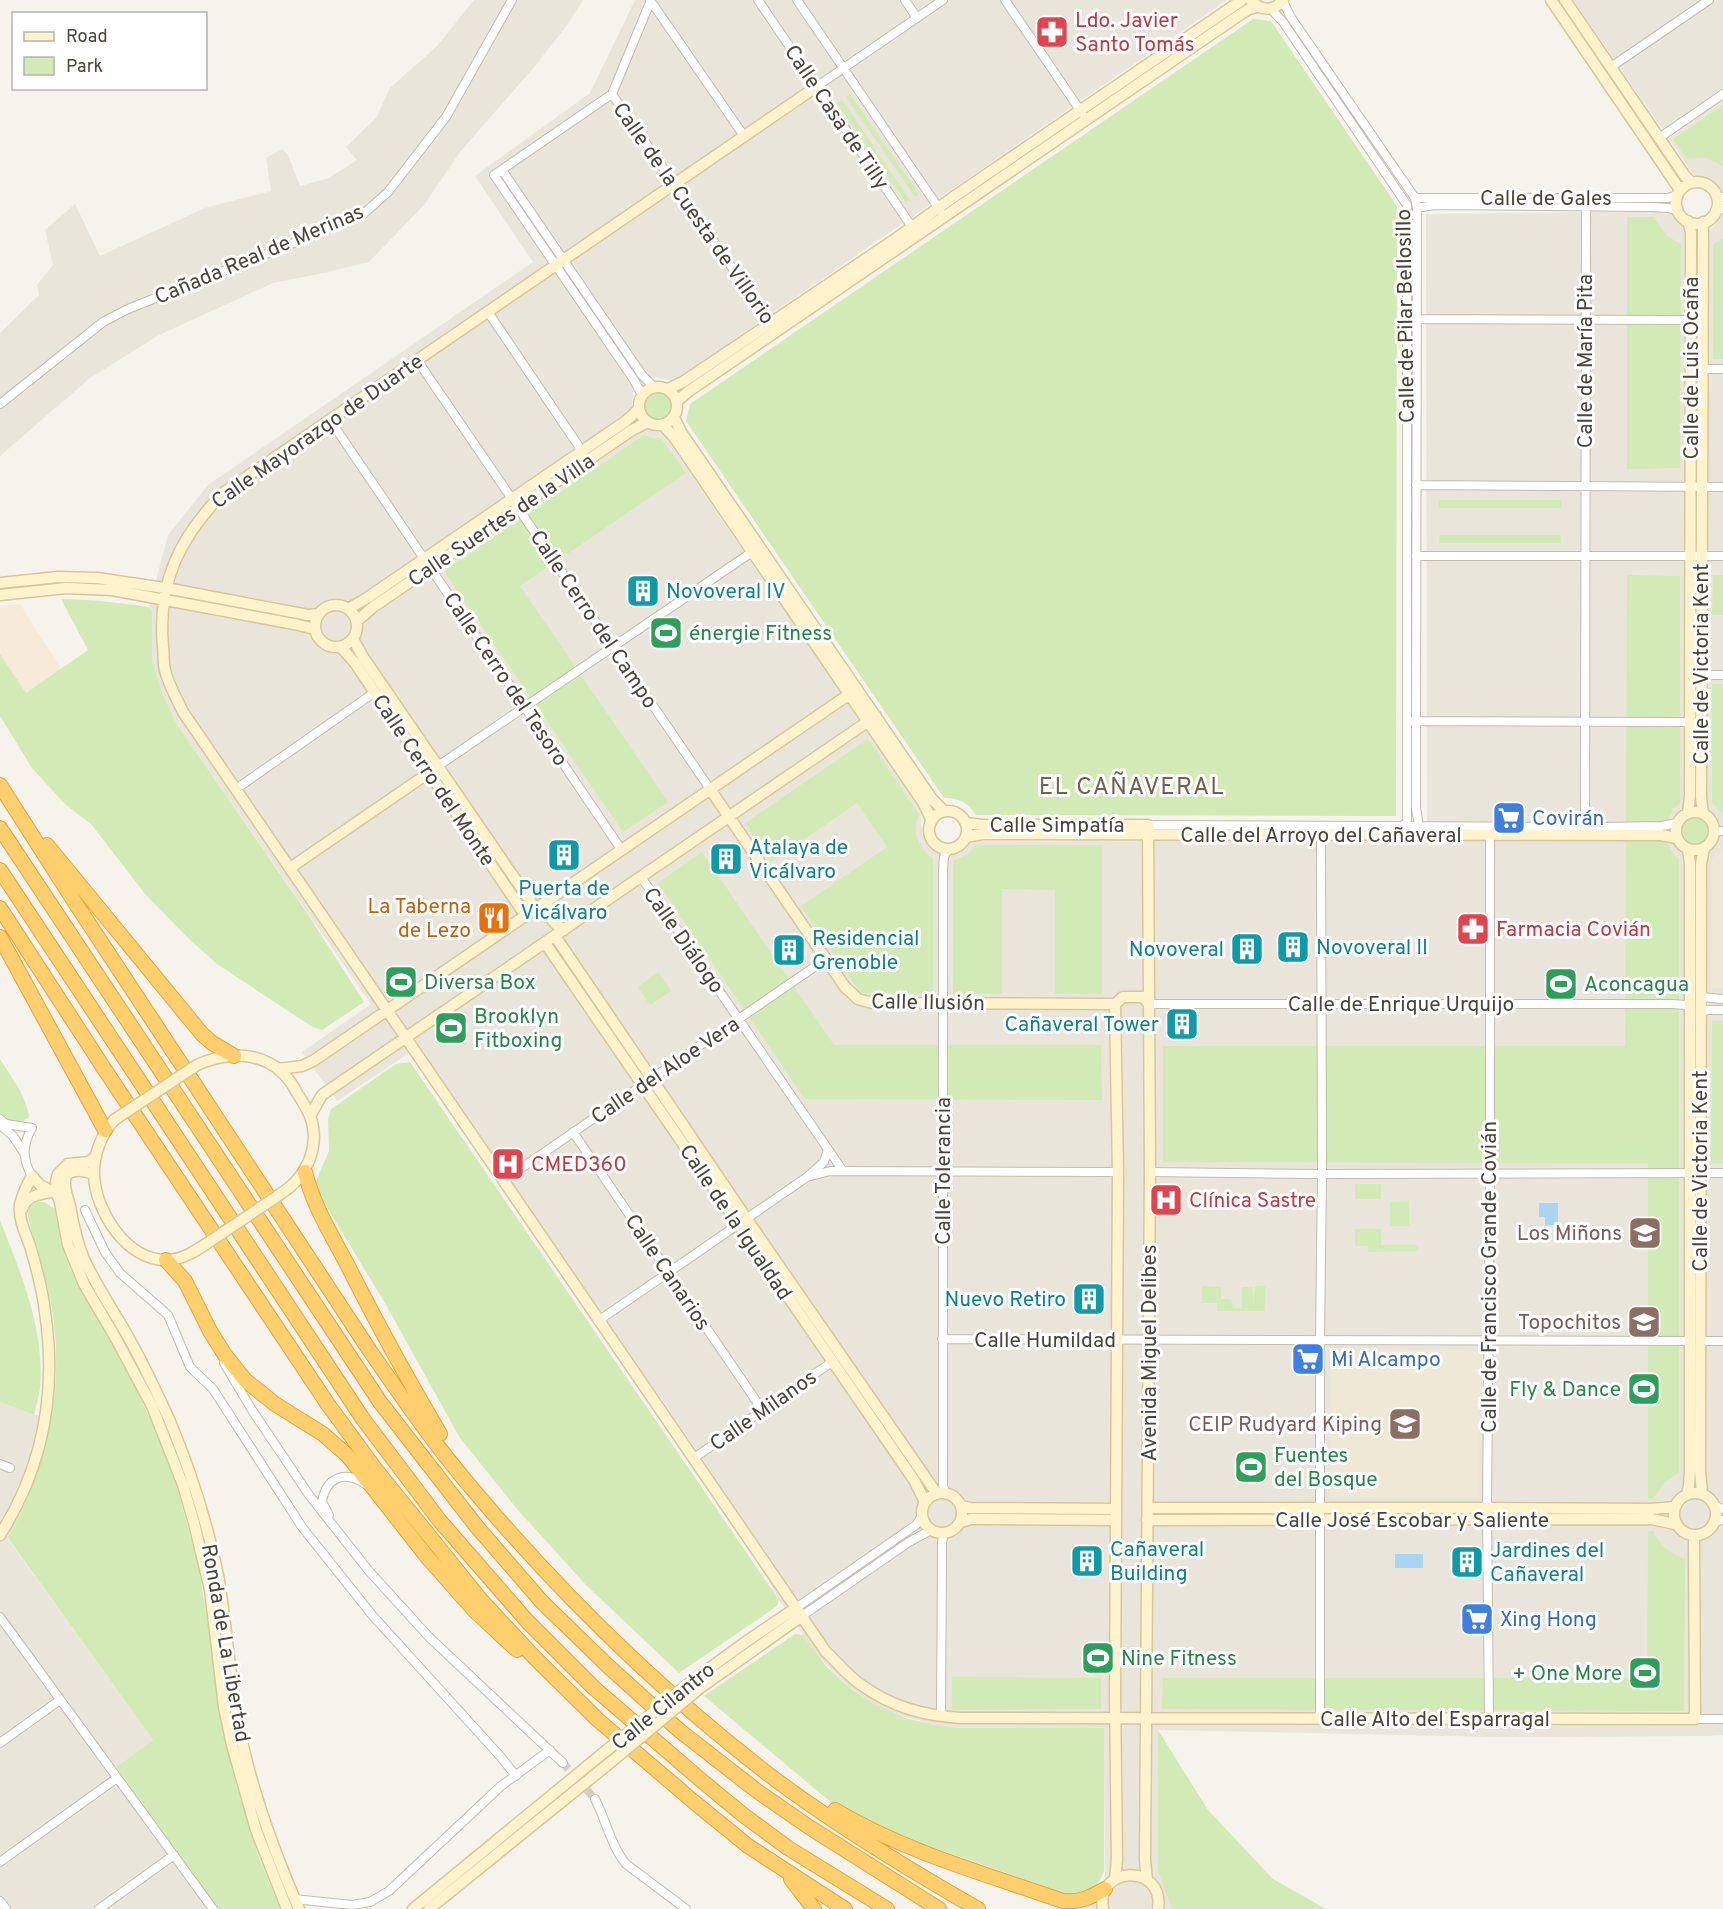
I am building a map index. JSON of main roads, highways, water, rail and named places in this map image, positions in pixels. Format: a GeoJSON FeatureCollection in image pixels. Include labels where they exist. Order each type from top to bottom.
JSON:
{"type":"FeatureCollection","features":[{"type":"Feature","properties":{"kind":"highway"},"geometry":{"type":"LineString","coordinates":[[0,780],[48,846],[202,1034],[234,1056]]}},
{"type":"Feature","properties":{"kind":"highway"},"geometry":{"type":"LineString","coordinates":[[0,785],[364,1342],[408,1405],[469,1485],[589,1616],[647,1671],[768,1773],[873,1846],[976,1909]]}},
{"type":"Feature","properties":{"kind":"highway"},"geometry":{"type":"LineString","coordinates":[[0,828],[380,1402],[477,1527],[542,1602],[680,1731],[757,1791],[870,1867],[939,1909]]}},
{"type":"Feature","properties":{"kind":"highway"},"geometry":{"type":"LineString","coordinates":[[0,870],[356,1409],[440,1521],[527,1621],[594,1688],[718,1794],[788,1848],[887,1909]]}},
{"type":"Feature","properties":{"kind":"highway"},"geometry":{"type":"LineString","coordinates":[[0,908],[198,1211],[327,1402],[376,1470],[481,1600],[598,1720],[694,1802],[748,1846],[845,1909]]}},
{"type":"Feature","properties":{"kind":"highway"},"geometry":{"type":"LineString","coordinates":[[0,937],[109,1125]]}},
{"type":"Feature","properties":{"kind":"highway"},"geometry":{"type":"LineString","coordinates":[[304,1172],[310,1192],[326,1224],[410,1383],[441,1436],[509,1531]]}},
{"type":"Feature","properties":{"kind":"highway"},"geometry":{"type":"LineString","coordinates":[[166,1260],[185,1281],[210,1331],[245,1380],[275,1404],[336,1444],[358,1466],[428,1558],[476,1611],[525,1658],[571,1692]]}},
{"type":"Feature","properties":{"kind":"highway"},"geometry":{"type":"LineString","coordinates":[[768,1773],[788,1782],[863,1827],[960,1865],[1074,1902],[1105,1889]]}},
{"type":"Feature","properties":{"kind":"highway"},"geometry":{"type":"LineString","coordinates":[[788,1848],[796,1857],[869,1909]]}},
{"type":"Feature","properties":{"kind":"highway"},"geometry":{"type":"LineString","coordinates":[[870,1867],[889,1871],[976,1909]]}},
{"type":"Feature","properties":{"kind":"highway"},"geometry":{"type":"LineString","coordinates":[[784,1871],[814,1909]]}},
{"type":"Feature","properties":{"kind":"main road"},"geometry":{"type":"LineString","coordinates":[[1084,116],[1242,0]]}},
{"type":"Feature","properties":{"kind":"main road"},"geometry":{"type":"LineString","coordinates":[[677,401],[774,328],[941,212],[1249,9],[1254,3],[1271,9],[1283,0]]}},
{"type":"Feature","properties":{"kind":"main road"},"geometry":{"type":"LineString","coordinates":[[1551,0],[1679,193],[1677,210],[1682,217],[1688,222],[1703,222],[1719,210],[1720,197],[1707,185],[1692,183],[1679,193]]}},
{"type":"Feature","properties":{"kind":"main road"},"geometry":{"type":"LineString","coordinates":[[1565,0],[1692,183]]}},
{"type":"Feature","properties":{"kind":"main road","name":"Calle Mayorazgo de Duarte"},"geometry":{"type":"LineString","coordinates":[[694,1458],[183,712],[165,671],[161,627],[166,588],[178,552],[206,510],[223,493],[816,87]]}},
{"type":"Feature","properties":{"kind":"main road","name":"Calle de Luis Ocaña"},"geometry":{"type":"LineString","coordinates":[[1688,222],[1691,232],[1696,515]]}},
{"type":"Feature","properties":{"kind":"main road","name":"Calle de Luis Ocaña"},"geometry":{"type":"LineString","coordinates":[[1696,487],[1702,369],[1703,222]]}},
{"type":"Feature","properties":{"kind":"main road"},"geometry":{"type":"LineString","coordinates":[[668,389],[774,328]]}},
{"type":"Feature","properties":{"kind":"main road"},"geometry":{"type":"LineString","coordinates":[[654,387],[668,389],[677,401],[674,417],[663,424],[655,425],[648,422],[639,409],[642,395],[654,387]]}},
{"type":"Feature","properties":{"kind":"main road","name":"Calle Suertes de la Villa"},"geometry":{"type":"LineString","coordinates":[[515,504],[582,451],[627,421],[639,409]]}},
{"type":"Feature","properties":{"kind":"main road"},"geometry":{"type":"LineString","coordinates":[[674,417],[681,432],[853,692]]}},
{"type":"Feature","properties":{"kind":"main road","name":"Calle Suertes de la Villa"},"geometry":{"type":"LineString","coordinates":[[348,609],[427,563],[515,504],[648,422]]}},
{"type":"Feature","properties":{"kind":"main road"},"geometry":{"type":"LineString","coordinates":[[663,424],[674,436],[752,552],[872,719],[932,799],[944,811]]}},
{"type":"Feature","properties":{"kind":"main road","name":"Calle de Victoria Kent"},"geometry":{"type":"LineString","coordinates":[[1688,813],[1696,515]]}},
{"type":"Feature","properties":{"kind":"main road","name":"Calle de Victoria Kent"},"geometry":{"type":"LineString","coordinates":[[1696,556],[1703,813]]}},
{"type":"Feature","properties":{"kind":"main road","name":"Calle Suertes de la Villa"},"geometry":{"type":"LineString","coordinates":[[357,621],[427,563]]}},
{"type":"Feature","properties":{"kind":"main road"},"geometry":{"type":"LineString","coordinates":[[0,583],[42,578],[83,577],[166,588],[302,614],[318,614],[329,606],[339,605],[348,609],[357,621],[357,630],[353,639],[341,647],[326,645],[318,638],[315,629],[318,614]]}},
{"type":"Feature","properties":{"kind":"main road"},"geometry":{"type":"LineString","coordinates":[[0,595],[50,588],[112,590],[315,629]]}},
{"type":"Feature","properties":{"kind":"main road","name":"Calle Cerro del Monte"},"geometry":{"type":"LineString","coordinates":[[353,639],[363,657],[535,908]]}},
{"type":"Feature","properties":{"kind":"main road","name":"Calle Cerro del Monte"},"geometry":{"type":"LineString","coordinates":[[341,647],[375,692],[525,915]]}},
{"type":"Feature","properties":{"kind":"main road"},"geometry":{"type":"LineString","coordinates":[[278,1070],[302,1066],[313,1061],[853,692]]}},
{"type":"Feature","properties":{"kind":"main road"},"geometry":{"type":"LineString","coordinates":[[310,1116],[322,1095],[872,719]]}},
{"type":"Feature","properties":{"kind":"main road"},"geometry":{"type":"LineString","coordinates":[[872,719],[924,804],[931,819],[929,833],[932,841],[939,847],[948,849],[960,844],[966,837],[966,823],[957,813],[944,811],[931,819]]}},
{"type":"Feature","properties":{"kind":"main road"},"geometry":{"type":"LineString","coordinates":[[290,868],[438,766]]}},
{"type":"Feature","properties":{"kind":"main road","name":"Calle Ilusión"},"geometry":{"type":"LineString","coordinates":[[710,789],[852,995],[865,1002],[1115,1004]]}},
{"type":"Feature","properties":{"kind":"main road"},"geometry":{"type":"LineString","coordinates":[[1688,813],[1703,813],[1719,831],[1704,849],[1688,849],[1677,838],[1678,823],[1688,813]]}},
{"type":"Feature","properties":{"kind":"main road","name":"Calle Simpatía"},"geometry":{"type":"LineString","coordinates":[[966,823],[1149,830]]}},
{"type":"Feature","properties":{"kind":"main road","name":"Calle del Arroyo del Cañaveral"},"geometry":{"type":"LineString","coordinates":[[966,837],[982,834],[1149,830],[1321,836],[1661,835],[1677,838]]}},
{"type":"Feature","properties":{"kind":"main road","name":"Avenida Miguel Delibes"},"geometry":{"type":"LineString","coordinates":[[1149,830],[1150,1172],[1145,1860],[1148,1880],[1157,1891],[1159,1898],[1158,1909]]}},
{"type":"Feature","properties":{"kind":"main road","name":"Calle de Victoria Kent"},"geometry":{"type":"LineString","coordinates":[[1688,849],[1695,1011],[1695,1341],[1702,1494]]}},
{"type":"Feature","properties":{"kind":"main road","name":"Calle de Victoria Kent"},"geometry":{"type":"LineString","coordinates":[[1695,1011],[1700,997],[1701,864],[1704,849]]}},
{"type":"Feature","properties":{"kind":"main road","name":"Calle de la Igualdad"},"geometry":{"type":"LineString","coordinates":[[547,900],[549,917],[647,1082]]}},
{"type":"Feature","properties":{"kind":"main road","name":"Calle de la Igualdad"},"geometry":{"type":"LineString","coordinates":[[545,943],[941,1494]]}},
{"type":"Feature","properties":{"kind":"main road","name":"Calle de Enrique Urquijo"},"geometry":{"type":"LineString","coordinates":[[1115,1004],[1122,997],[1143,997],[1149,1004]]}},
{"type":"Feature","properties":{"kind":"main road","name":"Avenida Miguel Delibes"},"geometry":{"type":"LineString","coordinates":[[1115,1004],[1118,1172],[1116,1340],[1118,1860],[1115,1879]]}},
{"type":"Feature","properties":{"kind":"main road"},"geometry":{"type":"LineString","coordinates":[[234,1056],[260,1059],[270,1063],[294,1086],[310,1116],[314,1139],[304,1172],[291,1187],[206,1244],[184,1256],[166,1260],[142,1253],[133,1248],[116,1231],[99,1202],[94,1174],[96,1156],[109,1125],[197,1065],[220,1057],[234,1056]]}},
{"type":"Feature","properties":{"kind":"main road","name":"Ronda de La Libertad"},"geometry":{"type":"LineString","coordinates":[[96,1156],[88,1162],[68,1164],[63,1168],[58,1174],[54,1193],[60,1202],[68,1245],[74,1263],[152,1406],[183,1485],[210,1590],[232,1745],[256,1830],[287,1909]]}},
{"type":"Feature","properties":{"kind":"main road","name":"Ronda de La Libertad"},"geometry":{"type":"LineString","coordinates":[[94,1174],[78,1170],[66,1175],[65,1190],[76,1234],[83,1257],[97,1285],[152,1384],[190,1476],[218,1575],[242,1744],[266,1828],[297,1904]]}},
{"type":"Feature","properties":{"kind":"main road"},"geometry":{"type":"LineString","coordinates":[[0,1535],[19,1502],[34,1466],[45,1427],[49,1385],[49,1347],[45,1311],[37,1269],[20,1207],[32,1176],[40,1185],[54,1193]]}},
{"type":"Feature","properties":{"kind":"main road"},"geometry":{"type":"LineString","coordinates":[[21,1215],[24,1204],[29,1198],[54,1193]]}},
{"type":"Feature","properties":{"kind":"main road","name":"Calle de la Igualdad"},"geometry":{"type":"LineString","coordinates":[[743,1221],[832,1362],[914,1480],[926,1502]]}},
{"type":"Feature","properties":{"kind":"main road","name":"Calle de Victoria Kent"},"geometry":{"type":"LineString","coordinates":[[1687,1494],[1695,1341]]}},
{"type":"Feature","properties":{"kind":"main road","name":"Calle Alto del Esparragal"},"geometry":{"type":"LineString","coordinates":[[694,1458],[826,1652],[859,1684],[901,1708],[941,1716],[1116,1719],[1695,1719],[1694,1536]]}},
{"type":"Feature","properties":{"kind":"main road"},"geometry":{"type":"LineString","coordinates":[[941,1494],[955,1498],[962,1511],[961,1522],[956,1529],[944,1534],[927,1527],[922,1516],[926,1502],[941,1494]]}},
{"type":"Feature","properties":{"kind":"main road"},"geometry":{"type":"LineString","coordinates":[[1687,1494],[1702,1494],[1719,1508],[1716,1517],[1719,1521],[1707,1532],[1694,1536],[1683,1532],[1676,1524],[1673,1513],[1679,1499],[1687,1494]]}},
{"type":"Feature","properties":{"kind":"main road"},"geometry":{"type":"LineString","coordinates":[[961,1506],[1116,1514]]}},
{"type":"Feature","properties":{"kind":"main road","name":"Calle José Escobar y Saliente"},"geometry":{"type":"LineString","coordinates":[[1148,1514],[1320,1514],[1487,1508],[1651,1509],[1675,1507]]}},
{"type":"Feature","properties":{"kind":"main road"},"geometry":{"type":"LineString","coordinates":[[961,1522],[971,1519],[1116,1514]]}},
{"type":"Feature","properties":{"kind":"main road","name":"Calle José Escobar y Saliente"},"geometry":{"type":"LineString","coordinates":[[1320,1514],[1487,1520],[1651,1520],[1676,1524]]}},
{"type":"Feature","properties":{"kind":"main road","name":"Calle Cilantro"},"geometry":{"type":"LineString","coordinates":[[429,1909],[696,1685],[799,1612]]}},
{"type":"Feature","properties":{"kind":"main road","name":"Calle Cilantro"},"geometry":{"type":"LineString","coordinates":[[413,1909],[607,1758]]}},
{"type":"Feature","properties":{"kind":"main road"},"geometry":{"type":"LineString","coordinates":[[1103,1909],[1105,1889],[1115,1879],[1131,1874],[1148,1880]]}},
{"type":"Feature","properties":{"kind":"water"},"geometry":{"type":"Polygon","coordinates":[[[1539,1203],[1558,1203],[1558,1225],[1545,1225],[1545,1217],[1539,1217],[1539,1203]]]}},
{"type":"Feature","properties":{"kind":"water"},"geometry":{"type":"Polygon","coordinates":[[[1395,1554],[1423,1554],[1423,1568],[1395,1568],[1395,1554]]]}},
{"type":"Feature","properties":{"kind":"tunnel"},"geometry":{"type":"LineString","coordinates":[[563,1763],[595,1799]]}},
{"type":"Feature","properties":{"kind":"place","name":"Ldo. Javier Santo Tomás"},"geometry":{"type":"Point","coordinates":[1052,32]}},
{"type":"Feature","properties":{"kind":"place","name":"Novoveral IV"},"geometry":{"type":"Point","coordinates":[643,591]}},
{"type":"Feature","properties":{"kind":"place","name":"énergie Fitness"},"geometry":{"type":"Point","coordinates":[666,633]}},
{"type":"Feature","properties":{"kind":"place","name":"Covirán"},"geometry":{"type":"Point","coordinates":[1509,818]}},
{"type":"Feature","properties":{"kind":"place","name":"Puerta de Vicálvaro"},"geometry":{"type":"Point","coordinates":[564,855]}},
{"type":"Feature","properties":{"kind":"place","name":"Atalaya de Vicálvaro"},"geometry":{"type":"Point","coordinates":[726,859]}},
{"type":"Feature","properties":{"kind":"place","name":"La Taberna de Lezo"},"geometry":{"type":"Point","coordinates":[494,918]}},
{"type":"Feature","properties":{"kind":"place","name":"Farmacia Covián"},"geometry":{"type":"Point","coordinates":[1473,929]}},
{"type":"Feature","properties":{"kind":"place","name":"Novoveral II"},"geometry":{"type":"Point","coordinates":[1293,947]}},
{"type":"Feature","properties":{"kind":"place","name":"Novoveral"},"geometry":{"type":"Point","coordinates":[1247,949]}},
{"type":"Feature","properties":{"kind":"place","name":"Residencial Grenoble"},"geometry":{"type":"Point","coordinates":[789,950]}},
{"type":"Feature","properties":{"kind":"place","name":"Diversa Box"},"geometry":{"type":"Point","coordinates":[401,982]}},
{"type":"Feature","properties":{"kind":"place","name":"Aconcagua"},"geometry":{"type":"Point","coordinates":[1561,984]}},
{"type":"Feature","properties":{"kind":"place","name":"Cañaveral Tower"},"geometry":{"type":"Point","coordinates":[1182,1024]}},
{"type":"Feature","properties":{"kind":"place","name":"Brooklyn Fitboxing"},"geometry":{"type":"Point","coordinates":[451,1028]}},
{"type":"Feature","properties":{"kind":"place","name":"CMED360"},"geometry":{"type":"Point","coordinates":[508,1164]}},
{"type":"Feature","properties":{"kind":"place","name":"Clínica Sastre"},"geometry":{"type":"Point","coordinates":[1166,1200]}},
{"type":"Feature","properties":{"kind":"place","name":"Los Miñons"},"geometry":{"type":"Point","coordinates":[1645,1233]}},
{"type":"Feature","properties":{"kind":"place","name":"Nuevo Retiro"},"geometry":{"type":"Point","coordinates":[1089,1299]}},
{"type":"Feature","properties":{"kind":"place","name":"Topochitos"},"geometry":{"type":"Point","coordinates":[1644,1322]}},
{"type":"Feature","properties":{"kind":"place","name":"Mi Alcampo"},"geometry":{"type":"Point","coordinates":[1308,1359]}},
{"type":"Feature","properties":{"kind":"place","name":"Fly & Dance"},"geometry":{"type":"Point","coordinates":[1644,1389]}},
{"type":"Feature","properties":{"kind":"place","name":"CEIP Rudyard Kiping"},"geometry":{"type":"Point","coordinates":[1405,1424]}},
{"type":"Feature","properties":{"kind":"place","name":"Fuentes del Bosque"},"geometry":{"type":"Point","coordinates":[1251,1467]}},
{"type":"Feature","properties":{"kind":"place","name":"Cañaveral Building"},"geometry":{"type":"Point","coordinates":[1087,1561]}},
{"type":"Feature","properties":{"kind":"place","name":"Jardines del Cañaveral"},"geometry":{"type":"Point","coordinates":[1467,1562]}},
{"type":"Feature","properties":{"kind":"place","name":"Xing Hong"},"geometry":{"type":"Point","coordinates":[1477,1619]}},
{"type":"Feature","properties":{"kind":"place","name":"Nine Fitness"},"geometry":{"type":"Point","coordinates":[1098,1658]}},
{"type":"Feature","properties":{"kind":"place","name":"+ One More"},"geometry":{"type":"Point","coordinates":[1645,1673]}},
{"type":"Feature","properties":{"kind":"district","name":"EL CAÑAVERAL"},"geometry":{"type":"Point","coordinates":[1132,786]}}]}
